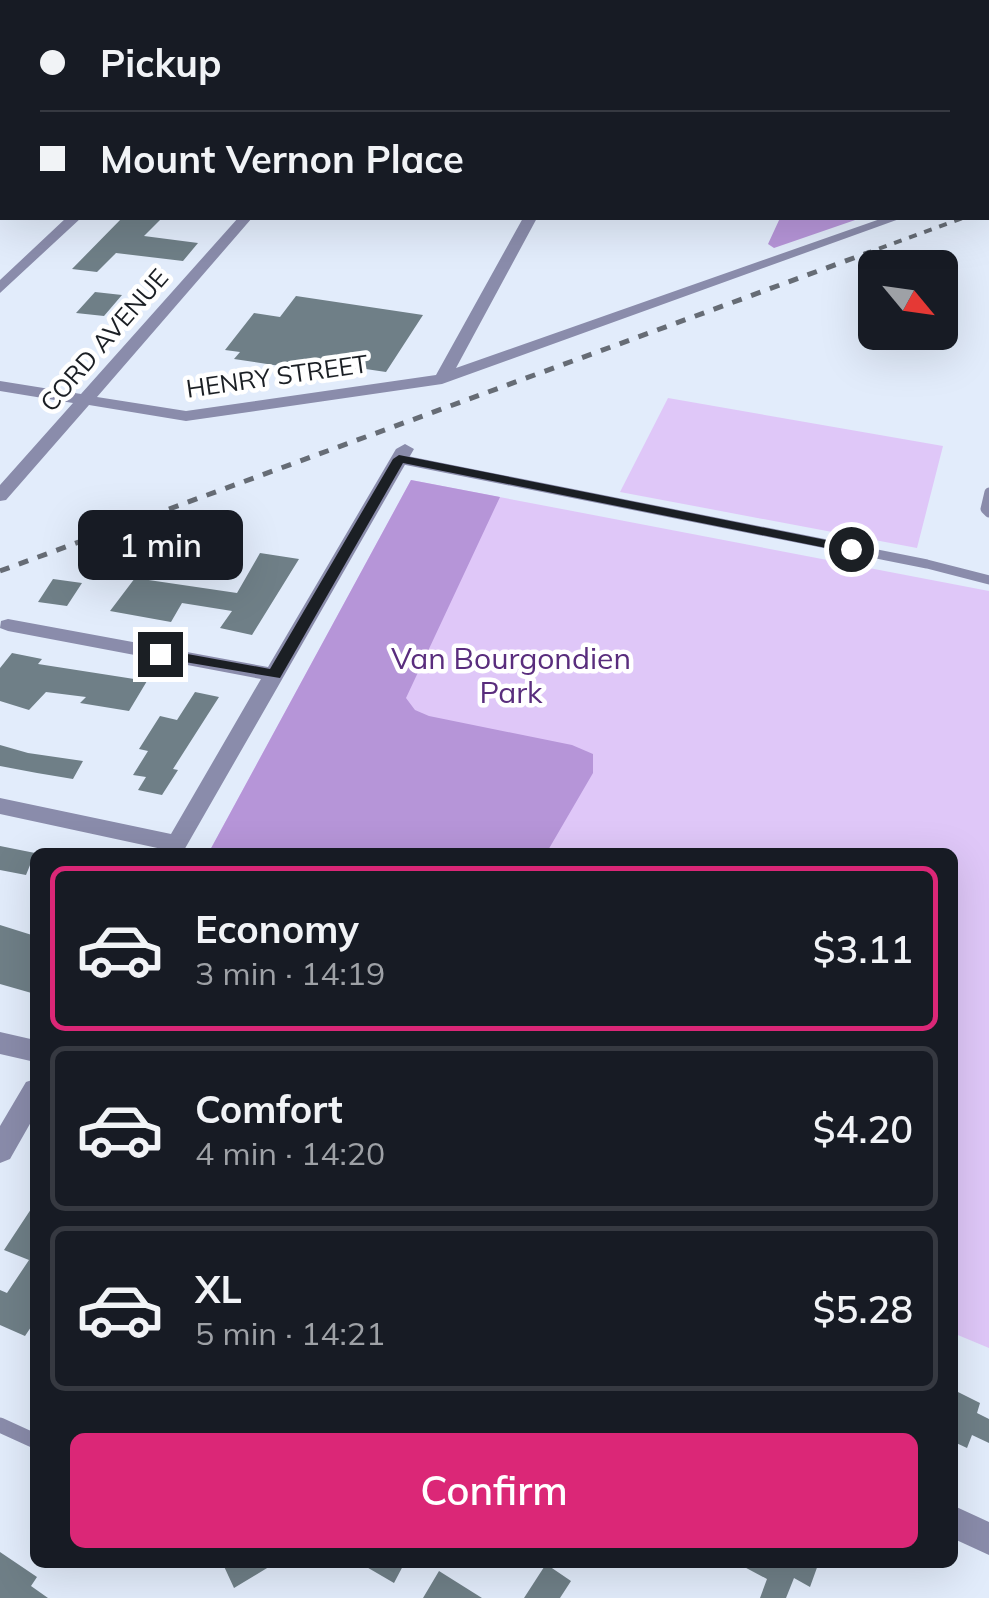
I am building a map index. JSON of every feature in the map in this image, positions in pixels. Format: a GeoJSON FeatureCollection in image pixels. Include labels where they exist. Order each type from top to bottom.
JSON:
{"type":"FeatureCollection","features":[{"type":"Feature","properties":{"kind":"street"},"geometry":{"type":"LineString","coordinates":[[0,288],[72,220]]}},
{"type":"Feature","properties":{"kind":"street","name":"CORD AVENUE"},"geometry":{"type":"LineString","coordinates":[[0,496],[243,220]]}},
{"type":"Feature","properties":{"kind":"street"},"geometry":{"type":"LineString","coordinates":[[442,378],[529,220]]}},
{"type":"Feature","properties":{"kind":"street","name":"HENRY STREET"},"geometry":{"type":"LineString","coordinates":[[0,386],[186,416],[442,378],[889,220]]}},
{"type":"Feature","properties":{"kind":"street"},"geometry":{"type":"LineString","coordinates":[[0,806],[174,848],[402,454]]}},
{"type":"Feature","properties":{"kind":"street"},"geometry":{"type":"LineString","coordinates":[[8,625],[274,675]]}},
{"type":"Feature","properties":{"kind":"street"},"geometry":{"type":"LineString","coordinates":[[0,1043],[30,1050]]}},
{"type":"Feature","properties":{"kind":"street"},"geometry":{"type":"LineString","coordinates":[[0,1151],[30,1099]]}},
{"type":"Feature","properties":{"kind":"street"},"geometry":{"type":"LineString","coordinates":[[958,1524],[989,1539]]}},
{"type":"Feature","properties":{"kind":"lane"},"geometry":{"type":"LineString","coordinates":[[402,454],[989,580]]}},
{"type":"Feature","properties":{"kind":"lane"},"geometry":{"type":"LineString","coordinates":[[989,492],[989,513]]}},
{"type":"Feature","properties":{"kind":"lane"},"geometry":{"type":"LineString","coordinates":[[0,1425],[30,1439]]}},
{"type":"Feature","properties":{"kind":"green space"},"geometry":{"type":"Polygon","coordinates":[[[668,398],[943,446],[917,548],[620,492],[668,398]]]}},
{"type":"Feature","properties":{"kind":"green space","name":"Van Bourgondien Park"},"geometry":{"type":"Polygon","coordinates":[[[411,480],[989,591],[989,1348],[958,1335],[958,848],[211,848],[411,480]]]}},
{"type":"Feature","properties":{"kind":"shaded area"},"geometry":{"type":"Polygon","coordinates":[[[779,220],[855,220],[774,248],[768,244],[779,220]]]}},
{"type":"Feature","properties":{"kind":"shaded area"},"geometry":{"type":"Polygon","coordinates":[[[411,480],[500,497],[406,698],[415,710],[429,716],[572,745],[593,754],[593,773],[549,848],[211,848],[411,480]]]}},
{"type":"Feature","properties":{"kind":"building"},"geometry":{"type":"Polygon","coordinates":[[[120,220],[160,220],[144,236],[198,243],[183,261],[116,253],[97,272],[72,269],[120,220]]]}},
{"type":"Feature","properties":{"kind":"building"},"geometry":{"type":"Polygon","coordinates":[[[95,292],[122,295],[104,316],[76,313],[95,292]]]}},
{"type":"Feature","properties":{"kind":"building"},"geometry":{"type":"Polygon","coordinates":[[[296,296],[423,315],[386,372],[359,368],[352,377],[234,359],[240,352],[225,350],[254,313],[280,317],[296,296]]]}},
{"type":"Feature","properties":{"kind":"building"},"geometry":{"type":"Polygon","coordinates":[[[260,553],[299,559],[252,635],[220,628],[232,611],[182,603],[171,622],[110,611],[135,578],[237,593],[260,553]]]}},
{"type":"Feature","properties":{"kind":"building"},"geometry":{"type":"Polygon","coordinates":[[[53,579],[82,583],[67,606],[38,602],[53,579]]]}},
{"type":"Feature","properties":{"kind":"building"},"geometry":{"type":"Polygon","coordinates":[[[12,653],[42,659],[38,664],[147,681],[129,711],[80,703],[86,697],[46,692],[29,710],[0,701],[0,668],[12,653]]]}},
{"type":"Feature","properties":{"kind":"building"},"geometry":{"type":"Polygon","coordinates":[[[195,692],[219,697],[173,769],[178,770],[162,795],[138,790],[146,777],[133,775],[148,751],[139,749],[160,716],[177,720],[195,692]]]}},
{"type":"Feature","properties":{"kind":"building"},"geometry":{"type":"Polygon","coordinates":[[[0,745],[83,761],[73,779],[0,766],[0,745]]]}},
{"type":"Feature","properties":{"kind":"building"},"geometry":{"type":"Polygon","coordinates":[[[0,846],[30,852],[26,875],[0,870],[0,846]]]}},
{"type":"Feature","properties":{"kind":"building"},"geometry":{"type":"Polygon","coordinates":[[[0,925],[30,934],[30,993],[0,984],[0,925]]]}},
{"type":"Feature","properties":{"kind":"building"},"geometry":{"type":"Polygon","coordinates":[[[30,1211],[30,1328],[25,1336],[0,1325],[0,1290],[7,1293],[29,1260],[4,1250],[30,1211]]]}},
{"type":"Feature","properties":{"kind":"building"},"geometry":{"type":"Polygon","coordinates":[[[958,1392],[980,1403],[977,1413],[989,1419],[989,1443],[972,1435],[967,1448],[958,1444],[958,1392]]]}},
{"type":"Feature","properties":{"kind":"building"},"geometry":{"type":"Polygon","coordinates":[[[0,1552],[37,1577],[31,1586],[48,1598],[0,1598],[0,1552]]]}},
{"type":"Feature","properties":{"kind":"building"},"geometry":{"type":"Polygon","coordinates":[[[225,1568],[267,1568],[234,1588],[225,1568]]]}},
{"type":"Feature","properties":{"kind":"building"},"geometry":{"type":"Polygon","coordinates":[[[368,1568],[402,1568],[394,1583],[368,1568]]]}},
{"type":"Feature","properties":{"kind":"building"},"geometry":{"type":"Polygon","coordinates":[[[543,1568],[552,1568],[571,1581],[560,1598],[524,1598],[543,1568]]]}},
{"type":"Feature","properties":{"kind":"building"},"geometry":{"type":"Polygon","coordinates":[[[746,1568],[817,1568],[810,1587],[794,1578],[786,1598],[760,1598],[767,1579],[746,1568]]]}},
{"type":"Feature","properties":{"kind":"building"},"geometry":{"type":"Polygon","coordinates":[[[439,1571],[482,1598],[423,1598],[439,1571]]]}},
{"type":"Feature","properties":{"kind":"railway"},"geometry":{"type":"LineString","coordinates":[[875,250],[958,220]]}},
{"type":"Feature","properties":{"kind":"railway"},"geometry":{"type":"LineString","coordinates":[[0,571],[858,256]]}},
{"type":"Feature","properties":{"kind":"route"},"geometry":{"type":"LineString","coordinates":[[160,654],[274,675],[399,459],[851,549]]}}]}
